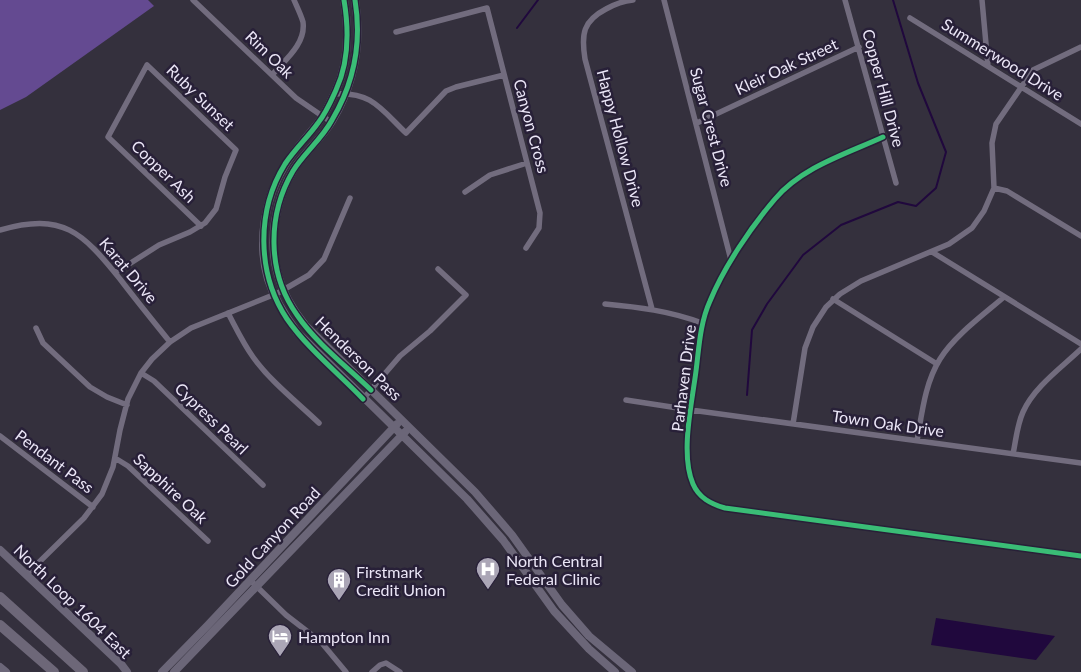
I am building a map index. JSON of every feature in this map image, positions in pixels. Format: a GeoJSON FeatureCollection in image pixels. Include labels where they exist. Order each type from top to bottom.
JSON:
{"type":"FeatureCollection","features":[{"type":"Feature","properties":{"kind":"highway"},"geometry":{"type":"LineString","coordinates":[[0,597],[82,672]]}},
{"type":"Feature","properties":{"kind":"highway"},"geometry":{"type":"LineString","coordinates":[[0,625],[54,672]]}},
{"type":"Feature","properties":{"kind":"street","name":"Rim Oak"},"geometry":{"type":"LineString","coordinates":[[193,0],[296,98],[331,122]]}},
{"type":"Feature","properties":{"kind":"street"},"geometry":{"type":"LineString","coordinates":[[272,74],[294,50],[303,30],[302,20],[294,0]]}},
{"type":"Feature","properties":{"kind":"street","name":"Henderson Pass"},"geometry":{"type":"LineString","coordinates":[[344,0],[348,30],[342,74],[323,116],[284,166],[268,206],[264,236],[265,265],[274,294],[297,332],[363,399],[444,475],[489,522],[554,611],[589,649],[615,672]]}},
{"type":"Feature","properties":{"kind":"street","name":"Henderson Pass"},"geometry":{"type":"LineString","coordinates":[[355,0],[358,29],[352,77],[331,122],[293,171],[281,196],[278,208],[274,236],[275,264],[283,289],[304,325],[451,468],[502,522],[562,605],[589,636],[632,672]]}},
{"type":"Feature","properties":{"kind":"street","name":"Happy Hollow Drive"},"geometry":{"type":"LineString","coordinates":[[633,0],[622,1],[597,14],[586,27],[583,43],[585,59],[652,309]]}},
{"type":"Feature","properties":{"kind":"street","name":"Sugar Crest Drive"},"geometry":{"type":"LineString","coordinates":[[664,0],[732,260]]}},
{"type":"Feature","properties":{"kind":"street","name":"Copper Hill Drive"},"geometry":{"type":"LineString","coordinates":[[845,0],[896,183]]}},
{"type":"Feature","properties":{"kind":"street"},"geometry":{"type":"LineString","coordinates":[[982,0],[988,66]]}},
{"type":"Feature","properties":{"kind":"street","name":"Canyon Cross"},"geometry":{"type":"LineString","coordinates":[[396,32],[487,8],[541,218],[539,228],[526,248]]}},
{"type":"Feature","properties":{"kind":"street","name":"Summerwood Drive"},"geometry":{"type":"LineString","coordinates":[[910,18],[1081,124]]}},
{"type":"Feature","properties":{"kind":"street","name":"Kleir Oak Street"},"geometry":{"type":"LineString","coordinates":[[697,123],[859,47]]}},
{"type":"Feature","properties":{"kind":"street"},"geometry":{"type":"LineString","coordinates":[[793,424],[805,348],[813,327],[826,307],[861,281],[949,244],[972,228],[984,211],[994,188],[992,158],[993,132],[996,124],[1033,70],[1081,47]]}},
{"type":"Feature","properties":{"kind":"street","name":"Copper Ash"},"geometry":{"type":"LineString","coordinates":[[147,64],[108,137],[201,226]]}},
{"type":"Feature","properties":{"kind":"street","name":"Ruby Sunset"},"geometry":{"type":"LineString","coordinates":[[147,64],[236,150],[225,177],[216,209],[201,226]]}},
{"type":"Feature","properties":{"kind":"street"},"geometry":{"type":"LineString","coordinates":[[334,94],[355,94],[371,101],[406,133],[446,91],[504,74]]}},
{"type":"Feature","properties":{"kind":"street","name":"Parhaven Drive"},"geometry":{"type":"LineString","coordinates":[[883,138],[814,169],[794,182],[775,199],[732,260],[709,302],[702,323],[687,434],[692,484],[702,497],[717,506],[1081,556]]}},
{"type":"Feature","properties":{"kind":"street"},"geometry":{"type":"LineString","coordinates":[[465,192],[490,175],[528,163]]}},
{"type":"Feature","properties":{"kind":"street"},"geometry":{"type":"LineString","coordinates":[[994,188],[1007,191],[1081,236]]}},
{"type":"Feature","properties":{"kind":"street"},"geometry":{"type":"LineString","coordinates":[[26,575],[78,525],[93,507],[108,480],[115,458],[126,405],[141,372],[152,359],[170,342],[191,328],[274,294],[309,275],[321,264],[328,251],[350,198]]}},
{"type":"Feature","properties":{"kind":"street","name":"Karat Drive"},"geometry":{"type":"LineString","coordinates":[[0,230],[35,223],[51,224],[66,228],[86,240],[170,342]]}},
{"type":"Feature","properties":{"kind":"street"},"geometry":{"type":"LineString","coordinates":[[115,273],[159,245],[201,226]]}},
{"type":"Feature","properties":{"kind":"street"},"geometry":{"type":"LineString","coordinates":[[932,252],[1081,344]]}},
{"type":"Feature","properties":{"kind":"street"},"geometry":{"type":"LineString","coordinates":[[363,399],[400,356],[430,331],[466,295],[438,269]]}},
{"type":"Feature","properties":{"kind":"street"},"geometry":{"type":"LineString","coordinates":[[917,441],[924,399],[937,364],[953,342],[1004,296]]}},
{"type":"Feature","properties":{"kind":"street"},"geometry":{"type":"LineString","coordinates":[[833,300],[937,364]]}},
{"type":"Feature","properties":{"kind":"street"},"geometry":{"type":"LineString","coordinates":[[605,304],[652,309],[683,316],[702,323]]}},
{"type":"Feature","properties":{"kind":"street"},"geometry":{"type":"LineString","coordinates":[[228,313],[243,342],[255,359],[319,423]]}},
{"type":"Feature","properties":{"kind":"street"},"geometry":{"type":"LineString","coordinates":[[36,328],[43,343],[90,387],[126,405]]}},
{"type":"Feature","properties":{"kind":"street"},"geometry":{"type":"LineString","coordinates":[[1013,454],[1020,422],[1027,404],[1038,390],[1081,349]]}},
{"type":"Feature","properties":{"kind":"street","name":"Cypress Pearl"},"geometry":{"type":"LineString","coordinates":[[141,372],[154,381],[263,484]]}},
{"type":"Feature","properties":{"kind":"street","name":"Town Oak Drive"},"geometry":{"type":"LineString","coordinates":[[626,400],[1081,464]]}},
{"type":"Feature","properties":{"kind":"street","name":"Gold Canyon Road"},"geometry":{"type":"LineString","coordinates":[[174,672],[402,419]]}},
{"type":"Feature","properties":{"kind":"street","name":"Gold Canyon Road"},"geometry":{"type":"LineString","coordinates":[[162,672],[410,428]]}},
{"type":"Feature","properties":{"kind":"street","name":"Pendant Pass"},"geometry":{"type":"LineString","coordinates":[[0,436],[93,507]]}},
{"type":"Feature","properties":{"kind":"street","name":"Sapphire Oak"},"geometry":{"type":"LineString","coordinates":[[115,458],[128,466],[208,541]]}},
{"type":"Feature","properties":{"kind":"street","name":"North Loop 1604 East"},"geometry":{"type":"LineString","coordinates":[[0,550],[127,672]]}},
{"type":"Feature","properties":{"kind":"street"},"geometry":{"type":"LineString","coordinates":[[253,583],[286,614],[321,642],[346,672]]}},
{"type":"Feature","properties":{"kind":"street"},"geometry":{"type":"LineString","coordinates":[[372,672],[380,665],[386,663],[400,672]]}},
{"type":"Feature","properties":{"kind":"street"},"geometry":{"type":"LineString","coordinates":[[0,667],[6,672]]}},
{"type":"Feature","properties":{"kind":"shaded area"},"geometry":{"type":"Polygon","coordinates":[[[0,0],[148,0],[154,6],[26,97],[0,110],[0,0]]]}},
{"type":"Feature","properties":{"kind":"shaded area"},"geometry":{"type":"Polygon","coordinates":[[[936,618],[1055,636],[1036,660],[931,645],[936,618]]]}},
{"type":"Feature","properties":{"kind":"waterway"},"geometry":{"type":"LineString","coordinates":[[517,28],[538,0]]}},
{"type":"Feature","properties":{"kind":"waterway"},"geometry":{"type":"LineString","coordinates":[[747,395],[752,330],[767,304],[803,255],[841,225],[898,202],[916,206],[936,188],[946,152],[918,83],[893,0]]}},
{"type":"Feature","properties":{"kind":"cycle path"},"geometry":{"type":"LineString","coordinates":[[344,0],[347,46],[340,79],[323,115],[285,164],[276,182],[269,202],[264,242],[270,282],[277,301],[287,319],[295,330],[363,399]]}},
{"type":"Feature","properties":{"kind":"cycle path"},"geometry":{"type":"LineString","coordinates":[[355,0],[357,47],[351,77],[340,106],[328,127],[297,164],[284,188],[278,206],[274,244],[280,281],[287,299],[297,315],[322,345],[371,390]]}},
{"type":"Feature","properties":{"kind":"cycle path"},"geometry":{"type":"LineString","coordinates":[[883,137],[825,162],[798,178],[786,188],[757,222],[723,275],[707,309],[700,336],[687,444],[689,472],[693,484],[706,500],[725,508],[1081,556]]}},
{"type":"Feature","properties":{"kind":"place","name":"North Central Federal Clinic"},"geometry":{"type":"Point","coordinates":[488,590]}},
{"type":"Feature","properties":{"kind":"place","name":"Firstmark Credit Union"},"geometry":{"type":"Point","coordinates":[339,601]}},
{"type":"Feature","properties":{"kind":"place","name":"Hampton Inn"},"geometry":{"type":"Point","coordinates":[280,657]}}]}
